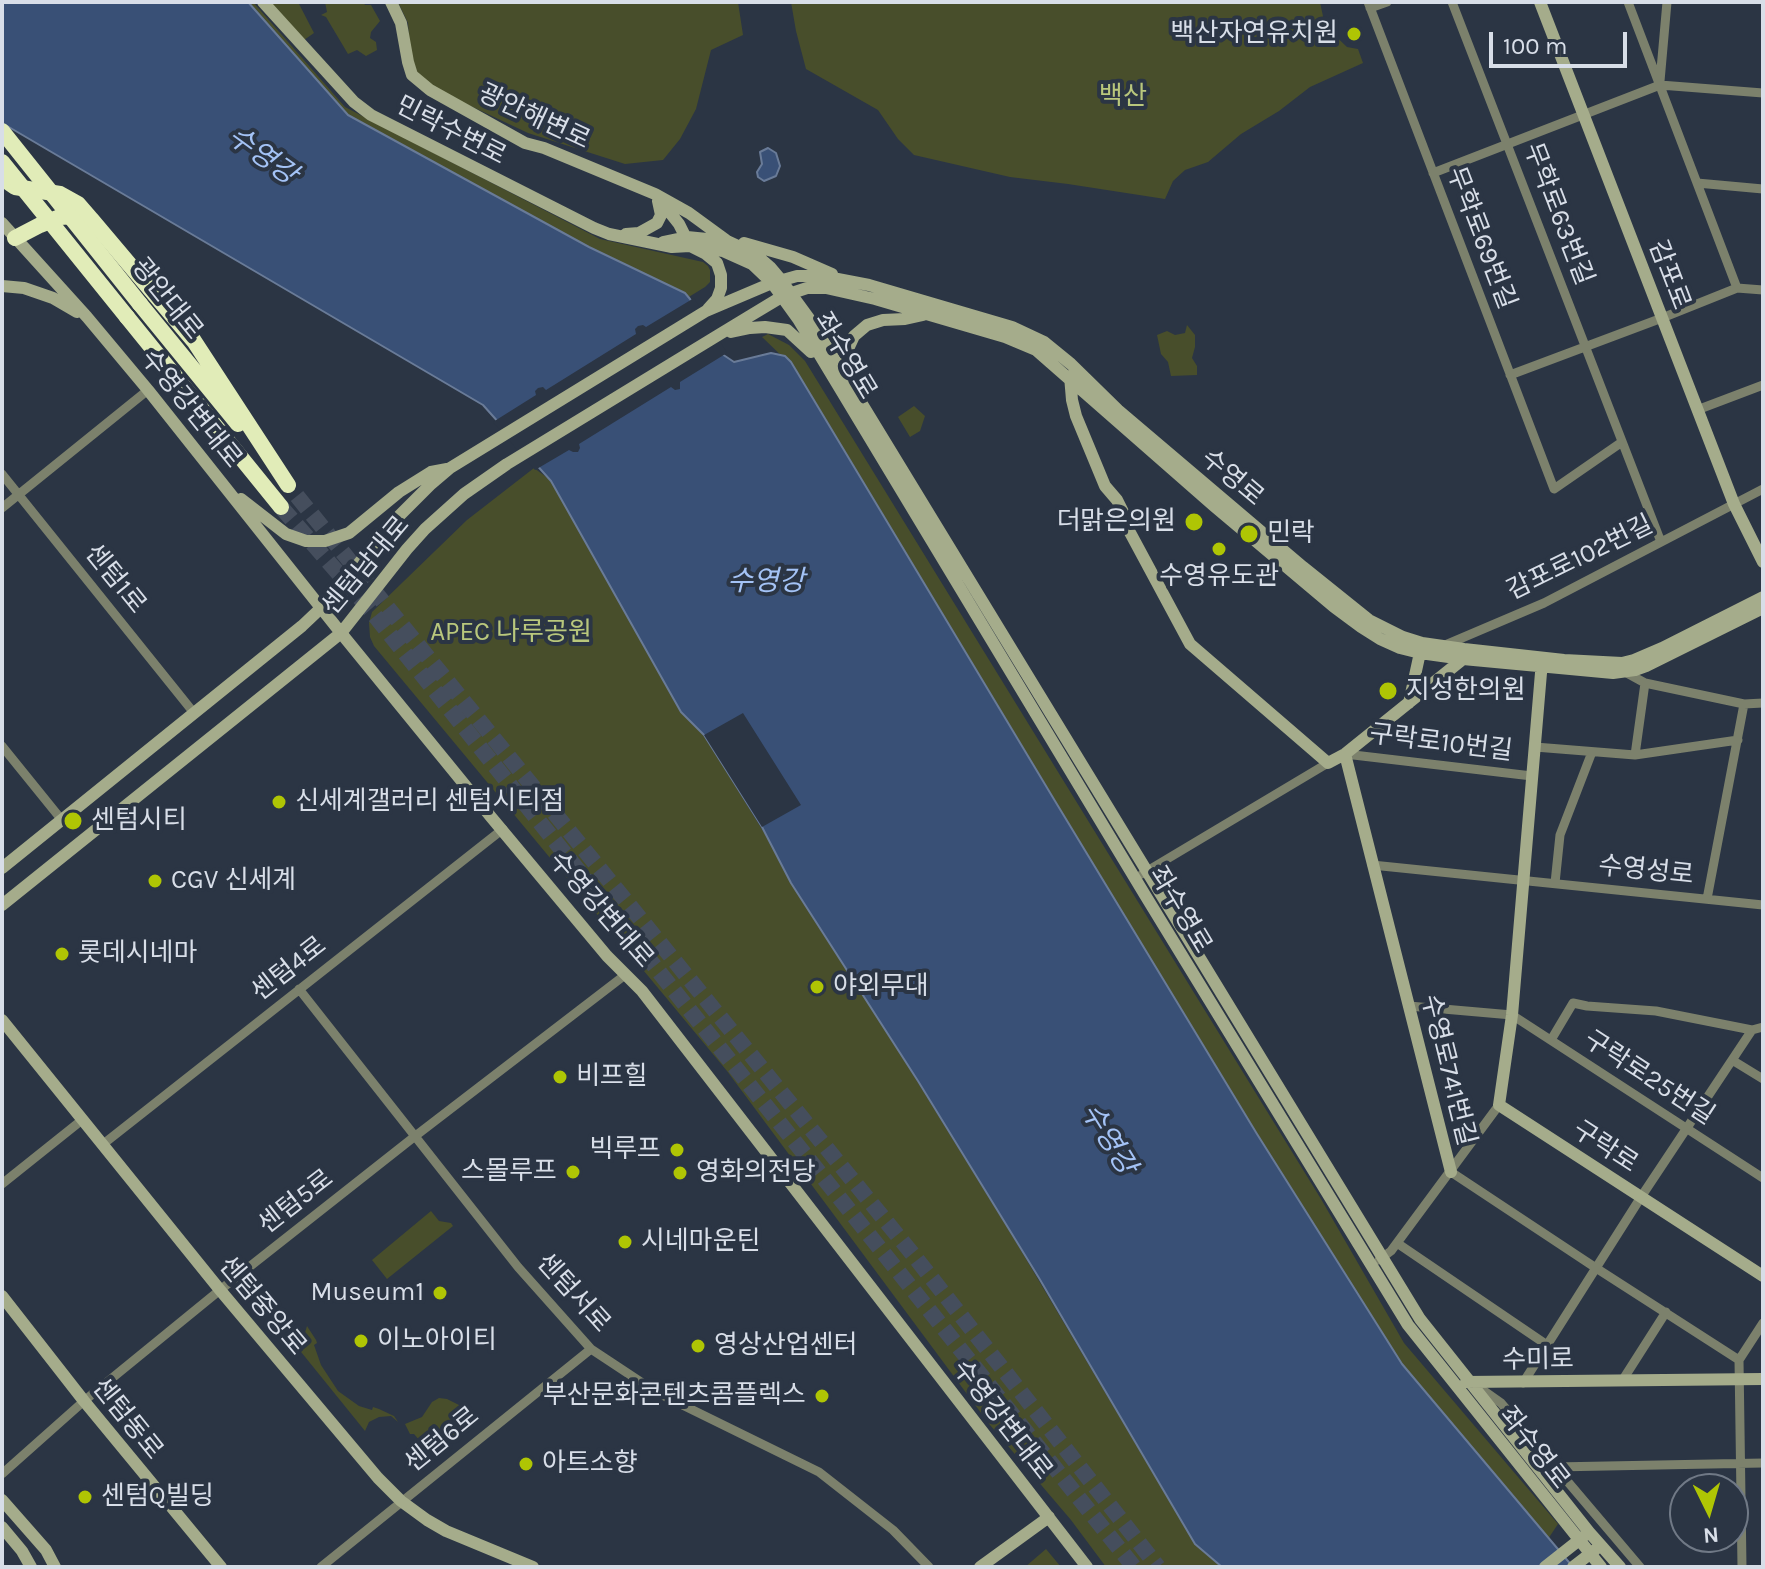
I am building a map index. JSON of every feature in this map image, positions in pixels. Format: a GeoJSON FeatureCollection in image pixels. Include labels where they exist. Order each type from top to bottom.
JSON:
{"type":"FeatureCollection","features":[{"type":"Feature","properties":{"kind":"highway","name":"광안대로"},"geometry":{"type":"LineString","coordinates":[[2,131],[293,491],[194,341],[91,219]]}},
{"type":"Feature","properties":{"kind":"highway","name":"광안대로"},"geometry":{"type":"LineString","coordinates":[[2,162],[281,507]]}},
{"type":"Feature","properties":{"kind":"highway"},"geometry":{"type":"LineString","coordinates":[[2,178],[15,187],[60,194],[78,204],[91,219]]}},
{"type":"Feature","properties":{"kind":"highway"},"geometry":{"type":"LineString","coordinates":[[8,242],[60,217],[91,219]]}},
{"type":"Feature","properties":{"kind":"main road","name":"민락수변로"},"geometry":{"type":"LineString","coordinates":[[263,2],[354,102],[371,115],[609,234],[672,247],[689,242],[727,241],[755,254],[770,267],[777,282]]}},
{"type":"Feature","properties":{"kind":"main road","name":"광안해변로"},"geometry":{"type":"LineString","coordinates":[[391,2],[401,23],[412,75],[420,83],[525,143],[655,194],[689,242],[717,263],[721,288],[717,299],[706,311]]}},
{"type":"Feature","properties":{"kind":"main road","name":"감포로"},"geometry":{"type":"LineString","coordinates":[[1540,2],[1734,504],[1763,562]]}},
{"type":"Feature","properties":{"kind":"main road"},"geometry":{"type":"LineString","coordinates":[[609,234],[639,233],[657,223],[661,215],[655,194]]}},
{"type":"Feature","properties":{"kind":"main road"},"geometry":{"type":"LineString","coordinates":[[655,194],[689,213],[727,241],[793,257],[839,279]]}},
{"type":"Feature","properties":{"kind":"main road","name":"수영강변대로"},"geometry":{"type":"LineString","coordinates":[[2,223],[8,242],[87,317],[341,633],[607,956],[642,991],[1087,1567]]}},
{"type":"Feature","properties":{"kind":"main road","name":"민락수변로"},"geometry":{"type":"LineString","coordinates":[[689,242],[738,256],[777,282]]}},
{"type":"Feature","properties":{"kind":"main road","name":"수영로"},"geometry":{"type":"LineString","coordinates":[[777,282],[797,276],[822,276],[869,285],[1012,327],[1044,342],[1118,410],[1358,612],[1421,648],[1463,659],[1610,663],[1634,660],[1763,597]]}},
{"type":"Feature","properties":{"kind":"main road","name":"좌수영로"},"geometry":{"type":"LineString","coordinates":[[777,282],[808,317],[854,391],[1420,1319],[1595,1550],[1620,1567]]}},
{"type":"Feature","properties":{"kind":"main road","name":"센텀남대로"},"geometry":{"type":"LineString","coordinates":[[2,868],[302,626],[321,608],[387,528],[450,468],[706,311],[777,282]]}},
{"type":"Feature","properties":{"kind":"main road"},"geometry":{"type":"LineString","coordinates":[[2,286],[24,288],[53,298],[87,317]]}},
{"type":"Feature","properties":{"kind":"main road","name":"수영로"},"geometry":{"type":"LineString","coordinates":[[786,294],[807,288],[826,288],[875,299],[1021,342],[1047,359],[1214,506],[1347,617],[1400,648],[1443,646],[1596,673],[1625,672],[1646,666],[1763,608]]}},
{"type":"Feature","properties":{"kind":"main road","name":"좌수영로"},"geometry":{"type":"LineString","coordinates":[[786,294],[825,366],[1408,1325],[1584,1536]]}},
{"type":"Feature","properties":{"kind":"main road","name":"센텀남대로"},"geometry":{"type":"LineString","coordinates":[[2,905],[341,633],[407,549],[464,494],[507,464],[786,294]]}},
{"type":"Feature","properties":{"kind":"main road"},"geometry":{"type":"LineString","coordinates":[[854,391],[846,364],[854,336],[867,325],[883,320],[925,315]]}},
{"type":"Feature","properties":{"kind":"main road"},"geometry":{"type":"LineString","coordinates":[[720,334],[765,327],[787,330],[825,366]]}},
{"type":"Feature","properties":{"kind":"main road"},"geometry":{"type":"LineString","coordinates":[[1071,364],[1072,400],[1076,416],[1105,486],[1117,500],[1126,525],[1190,644],[1328,763],[1345,754],[1463,659]]}},
{"type":"Feature","properties":{"kind":"main road"},"geometry":{"type":"LineString","coordinates":[[225,487],[286,534],[306,541],[325,541],[349,533],[399,492],[431,472],[450,468]]}},
{"type":"Feature","properties":{"kind":"main road"},"geometry":{"type":"LineString","coordinates":[[1409,703],[1421,648]]}},
{"type":"Feature","properties":{"kind":"main road"},"geometry":{"type":"LineString","coordinates":[[1499,1105],[1512,1015],[1542,662]]}},
{"type":"Feature","properties":{"kind":"main road","name":"수영로741번길"},"geometry":{"type":"LineString","coordinates":[[1345,754],[1451,1172]]}},
{"type":"Feature","properties":{"kind":"main road","name":"센텀중앙로"},"geometry":{"type":"LineString","coordinates":[[2,1020],[220,1290],[378,1478],[401,1501],[446,1531],[533,1567]]}},
{"type":"Feature","properties":{"kind":"main road","name":"구락로"},"geometry":{"type":"LineString","coordinates":[[1499,1105],[1763,1276]]}},
{"type":"Feature","properties":{"kind":"main road","name":"센텀동로"},"geometry":{"type":"LineString","coordinates":[[2,1296],[221,1567]]}},
{"type":"Feature","properties":{"kind":"main road","name":"수미로"},"geometry":{"type":"LineString","coordinates":[[1454,1383],[1763,1379]]}},
{"type":"Feature","properties":{"kind":"main road"},"geometry":{"type":"LineString","coordinates":[[2,1500],[46,1550],[55,1567]]}},
{"type":"Feature","properties":{"kind":"main road"},"geometry":{"type":"LineString","coordinates":[[980,1567],[1049,1517]]}},
{"type":"Feature","properties":{"kind":"main road"},"geometry":{"type":"LineString","coordinates":[[2,1527],[31,1567]]}},
{"type":"Feature","properties":{"kind":"main road"},"geometry":{"type":"LineString","coordinates":[[1545,1567],[1584,1536]]}},
{"type":"Feature","properties":{"kind":"main road"},"geometry":{"type":"LineString","coordinates":[[1574,1566],[1595,1550]]}},
{"type":"Feature","properties":{"kind":"main road","name":"좌수영로"},"geometry":{"type":"LineString","coordinates":[[1595,1550],[1601,1567]]}},
{"type":"Feature","properties":{"kind":"street"},"geometry":{"type":"LineString","coordinates":[[1369,5],[1387,2]]}},
{"type":"Feature","properties":{"kind":"street","name":"무학로63번길"},"geometry":{"type":"LineString","coordinates":[[1452,2],[1661,542]]}},
{"type":"Feature","properties":{"kind":"street"},"geometry":{"type":"LineString","coordinates":[[1628,2],[1737,288]]}},
{"type":"Feature","properties":{"kind":"street"},"geometry":{"type":"LineString","coordinates":[[1660,85],[1667,2]]}},
{"type":"Feature","properties":{"kind":"street","name":"무학로69번길"},"geometry":{"type":"LineString","coordinates":[[1369,5],[1554,489],[1622,442]]}},
{"type":"Feature","properties":{"kind":"street"},"geometry":{"type":"LineString","coordinates":[[1433,173],[1660,85],[1763,93]]}},
{"type":"Feature","properties":{"kind":"street"},"geometry":{"type":"LineString","coordinates":[[1697,183],[1763,189]]}},
{"type":"Feature","properties":{"kind":"street"},"geometry":{"type":"LineString","coordinates":[[1510,375],[1737,288],[1763,290]]}},
{"type":"Feature","properties":{"kind":"street"},"geometry":{"type":"LineString","coordinates":[[1697,410],[1763,385]]}},
{"type":"Feature","properties":{"kind":"street"},"geometry":{"type":"LineString","coordinates":[[2,508],[148,390]]}},
{"type":"Feature","properties":{"kind":"street","name":"센텀1로"},"geometry":{"type":"LineString","coordinates":[[2,474],[194,713]]}},
{"type":"Feature","properties":{"kind":"street","name":"감포로102번길"},"geometry":{"type":"LineString","coordinates":[[1443,646],[1544,603],[1763,489]]}},
{"type":"Feature","properties":{"kind":"street"},"geometry":{"type":"LineString","coordinates":[[1625,672],[1645,683],[1744,704],[1763,703]]}},
{"type":"Feature","properties":{"kind":"street"},"geometry":{"type":"LineString","coordinates":[[1635,755],[1645,683]]}},
{"type":"Feature","properties":{"kind":"street"},"geometry":{"type":"LineString","coordinates":[[1707,899],[1744,704]]}},
{"type":"Feature","properties":{"kind":"street"},"geometry":{"type":"LineString","coordinates":[[1535,747],[1635,755],[1738,740]]}},
{"type":"Feature","properties":{"kind":"street"},"geometry":{"type":"LineString","coordinates":[[2,746],[61,819]]}},
{"type":"Feature","properties":{"kind":"street"},"geometry":{"type":"LineString","coordinates":[[1555,883],[1560,835],[1592,752]]}},
{"type":"Feature","properties":{"kind":"street","name":"구락로10번길"},"geometry":{"type":"LineString","coordinates":[[1345,754],[1532,776]]}},
{"type":"Feature","properties":{"kind":"street"},"geometry":{"type":"LineString","coordinates":[[1135,878],[1328,763]]}},
{"type":"Feature","properties":{"kind":"street","name":"센텀4로"},"geometry":{"type":"LineString","coordinates":[[102,1145],[503,829]]}},
{"type":"Feature","properties":{"kind":"street","name":"수영성로"},"geometry":{"type":"LineString","coordinates":[[1372,865],[1763,905]]}},
{"type":"Feature","properties":{"kind":"street","name":"센텀5로"},"geometry":{"type":"LineString","coordinates":[[2,1474],[84,1401],[220,1290],[625,975]]}},
{"type":"Feature","properties":{"kind":"street","name":"센텀서로"},"geometry":{"type":"LineString","coordinates":[[299,989],[518,1267],[591,1349],[656,1392],[819,1472],[893,1530],[929,1567]]}},
{"type":"Feature","properties":{"kind":"street"},"geometry":{"type":"LineString","coordinates":[[1523,1383],[1641,1197],[1732,1060],[1758,1028],[1656,1011],[1573,1003],[1551,1040]]}},
{"type":"Feature","properties":{"kind":"street"},"geometry":{"type":"LineString","coordinates":[[1409,1006],[1512,1015]]}},
{"type":"Feature","properties":{"kind":"street","name":"구락로25번길"},"geometry":{"type":"LineString","coordinates":[[1512,1015],[1763,1178]]}},
{"type":"Feature","properties":{"kind":"street"},"geometry":{"type":"LineString","coordinates":[[1732,1060],[1763,1079]]}},
{"type":"Feature","properties":{"kind":"street"},"geometry":{"type":"LineString","coordinates":[[1371,1265],[1391,1251],[1499,1105]]}},
{"type":"Feature","properties":{"kind":"street"},"geometry":{"type":"LineString","coordinates":[[2,1184],[82,1120]]}},
{"type":"Feature","properties":{"kind":"street","name":"수영로741번길"},"geometry":{"type":"LineString","coordinates":[[1451,1172],[1739,1360]]}},
{"type":"Feature","properties":{"kind":"street"},"geometry":{"type":"LineString","coordinates":[[1397,1243],[1547,1345]]}},
{"type":"Feature","properties":{"kind":"street"},"geometry":{"type":"LineString","coordinates":[[1622,1381],[1666,1312]]}},
{"type":"Feature","properties":{"kind":"street"},"geometry":{"type":"LineString","coordinates":[[1742,1567],[1739,1360],[1763,1323]]}},
{"type":"Feature","properties":{"kind":"street","name":"센텀6로"},"geometry":{"type":"LineString","coordinates":[[321,1567],[591,1349]]}},
{"type":"Feature","properties":{"kind":"street"},"geometry":{"type":"LineString","coordinates":[[1470,1382],[1501,1403],[1640,1567]]}},
{"type":"Feature","properties":{"kind":"street"},"geometry":{"type":"LineString","coordinates":[[1554,1467],[1763,1463]]}},
{"type":"Feature","properties":{"kind":"green space"},"geometry":{"type":"Polygon","coordinates":[[[231,2],[253,2],[345,107],[600,239],[703,262],[710,270],[710,282],[679,303],[341,124],[231,2]]]}},
{"type":"Feature","properties":{"kind":"green space"},"geometry":{"type":"Polygon","coordinates":[[[270,2],[298,2],[314,33],[304,40],[270,2]]]}},
{"type":"Feature","properties":{"kind":"green space"},"geometry":{"type":"Polygon","coordinates":[[[325,2],[363,2],[371,5],[380,21],[370,38],[376,42],[377,50],[366,56],[357,50],[348,54],[326,17],[321,15],[327,12],[325,2]]]}},
{"type":"Feature","properties":{"kind":"green space"},"geometry":{"type":"Polygon","coordinates":[[[398,2],[738,2],[743,35],[711,50],[696,109],[680,139],[663,160],[625,164],[528,133],[445,94],[419,78],[410,53],[408,23],[398,2]]]}},
{"type":"Feature","properties":{"kind":"green space","name":"백산"},"geometry":{"type":"Polygon","coordinates":[[[791,2],[1320,2],[1325,26],[1347,47],[1358,49],[1363,63],[1310,87],[1241,134],[1208,162],[1185,170],[1173,181],[1165,199],[1010,177],[914,155],[898,139],[878,110],[806,69],[791,2]]]}},
{"type":"Feature","properties":{"kind":"green space"},"geometry":{"type":"Polygon","coordinates":[[[1187,325],[1195,335],[1192,358],[1197,366],[1197,375],[1171,376],[1157,335],[1167,331],[1175,335],[1185,333],[1187,325]]]}},
{"type":"Feature","properties":{"kind":"green space"},"geometry":{"type":"Polygon","coordinates":[[[768,334],[789,345],[805,361],[1321,1199],[1404,1343],[1558,1524],[1540,1551],[1387,1359],[789,363],[762,337],[768,334]]]}},
{"type":"Feature","properties":{"kind":"green space"},"geometry":{"type":"Polygon","coordinates":[[[914,406],[925,416],[920,431],[910,437],[898,417],[914,406]]]}},
{"type":"Feature","properties":{"kind":"green space","name":"APEC 나루공원"},"geometry":{"type":"Polygon","coordinates":[[[534,468],[549,479],[1010,1232],[1195,1544],[1224,1567],[1106,1567],[1071,1520],[990,1425],[727,1071],[374,646],[369,623],[372,612],[467,520],[534,468]]]}},
{"type":"Feature","properties":{"kind":"green space"},"geometry":{"type":"Polygon","coordinates":[[[431,1211],[439,1221],[453,1226],[387,1279],[372,1260],[431,1211]]]}},
{"type":"Feature","properties":{"kind":"green space"},"geometry":{"type":"Polygon","coordinates":[[[307,1326],[316,1340],[314,1345],[321,1365],[338,1391],[359,1406],[379,1409],[394,1416],[398,1422],[391,1416],[379,1417],[369,1422],[365,1431],[293,1342],[304,1336],[307,1326]]]}},
{"type":"Feature","properties":{"kind":"green space"},"geometry":{"type":"Polygon","coordinates":[[[439,1398],[469,1408],[472,1414],[469,1416],[473,1420],[429,1455],[405,1424],[422,1417],[432,1402],[439,1398]]]}},
{"type":"Feature","properties":{"kind":"green space"},"geometry":{"type":"Polygon","coordinates":[[[1046,1549],[1061,1567],[1025,1567],[1046,1549]]]}},
{"type":"Feature","properties":{"kind":"water","name":"수영강"},"geometry":{"type":"Polygon","coordinates":[[[2,2],[248,2],[348,115],[589,247],[685,293],[722,354],[734,362],[771,353],[785,356],[1257,1134],[1402,1364],[1573,1567],[1222,1567],[1195,1544],[1039,1278],[791,883],[762,827],[704,735],[681,712],[551,481],[483,405],[2,123],[2,2]]]}},
{"type":"Feature","properties":{"kind":"water"},"geometry":{"type":"Polygon","coordinates":[[[768,148],[776,153],[780,166],[776,176],[764,181],[757,172],[762,164],[760,152],[768,148]]]}},
{"type":"Feature","properties":{"kind":"pier"},"geometry":{"type":"Polygon","coordinates":[[[694,298],[727,353],[680,382],[680,389],[671,387],[579,444],[578,452],[569,450],[535,470],[493,422],[536,395],[538,388],[546,390],[636,334],[638,326],[646,327],[694,298]]]}},
{"type":"Feature","properties":{"kind":"pier"},"geometry":{"type":"Polygon","coordinates":[[[743,713],[801,805],[762,827],[704,735],[743,713]]]}},
{"type":"Feature","properties":{"kind":"tunnel"},"geometry":{"type":"LineString","coordinates":[[297,496],[915,1257],[1158,1567]]}},
{"type":"Feature","properties":{"kind":"tunnel"},"geometry":{"type":"LineString","coordinates":[[281,507],[372,612],[1134,1567]]}},
{"type":"Feature","properties":{"kind":"place","name":"백산자연유치원"},"geometry":{"type":"Point","coordinates":[1354,34]}},
{"type":"Feature","properties":{"kind":"place","name":"더맑은의원"},"geometry":{"type":"Point","coordinates":[1194,522]}},
{"type":"Feature","properties":{"kind":"place","name":"민락"},"geometry":{"type":"Point","coordinates":[1249,534]}},
{"type":"Feature","properties":{"kind":"place","name":"수영유도관"},"geometry":{"type":"Point","coordinates":[1219,549]}},
{"type":"Feature","properties":{"kind":"place","name":"지성한의원"},"geometry":{"type":"Point","coordinates":[1388,691]}},
{"type":"Feature","properties":{"kind":"place","name":"신세계갤러리 센텀시티점"},"geometry":{"type":"Point","coordinates":[279,802]}},
{"type":"Feature","properties":{"kind":"place","name":"센텀시티"},"geometry":{"type":"Point","coordinates":[73,821]}},
{"type":"Feature","properties":{"kind":"place","name":"CGV 신세계"},"geometry":{"type":"Point","coordinates":[155,881]}},
{"type":"Feature","properties":{"kind":"place","name":"롯데시네마"},"geometry":{"type":"Point","coordinates":[62,954]}},
{"type":"Feature","properties":{"kind":"place","name":"야외무대"},"geometry":{"type":"Point","coordinates":[817,987]}},
{"type":"Feature","properties":{"kind":"place","name":"비프힐"},"geometry":{"type":"Point","coordinates":[560,1077]}},
{"type":"Feature","properties":{"kind":"place","name":"빅루프"},"geometry":{"type":"Point","coordinates":[677,1150]}},
{"type":"Feature","properties":{"kind":"place","name":"스몰루프"},"geometry":{"type":"Point","coordinates":[573,1172]}},
{"type":"Feature","properties":{"kind":"place","name":"영화의전당"},"geometry":{"type":"Point","coordinates":[680,1173]}},
{"type":"Feature","properties":{"kind":"place","name":"시네마운틴"},"geometry":{"type":"Point","coordinates":[625,1242]}},
{"type":"Feature","properties":{"kind":"place","name":"Museum1"},"geometry":{"type":"Point","coordinates":[440,1293]}},
{"type":"Feature","properties":{"kind":"place","name":"이노아이티"},"geometry":{"type":"Point","coordinates":[361,1341]}},
{"type":"Feature","properties":{"kind":"place","name":"영상산업센터"},"geometry":{"type":"Point","coordinates":[698,1346]}},
{"type":"Feature","properties":{"kind":"place","name":"부산문화콘텐츠콤플렉스"},"geometry":{"type":"Point","coordinates":[822,1396]}},
{"type":"Feature","properties":{"kind":"place","name":"아트소향"},"geometry":{"type":"Point","coordinates":[526,1464]}},
{"type":"Feature","properties":{"kind":"place","name":"센텀Q빌딩"},"geometry":{"type":"Point","coordinates":[85,1497]}}]}
